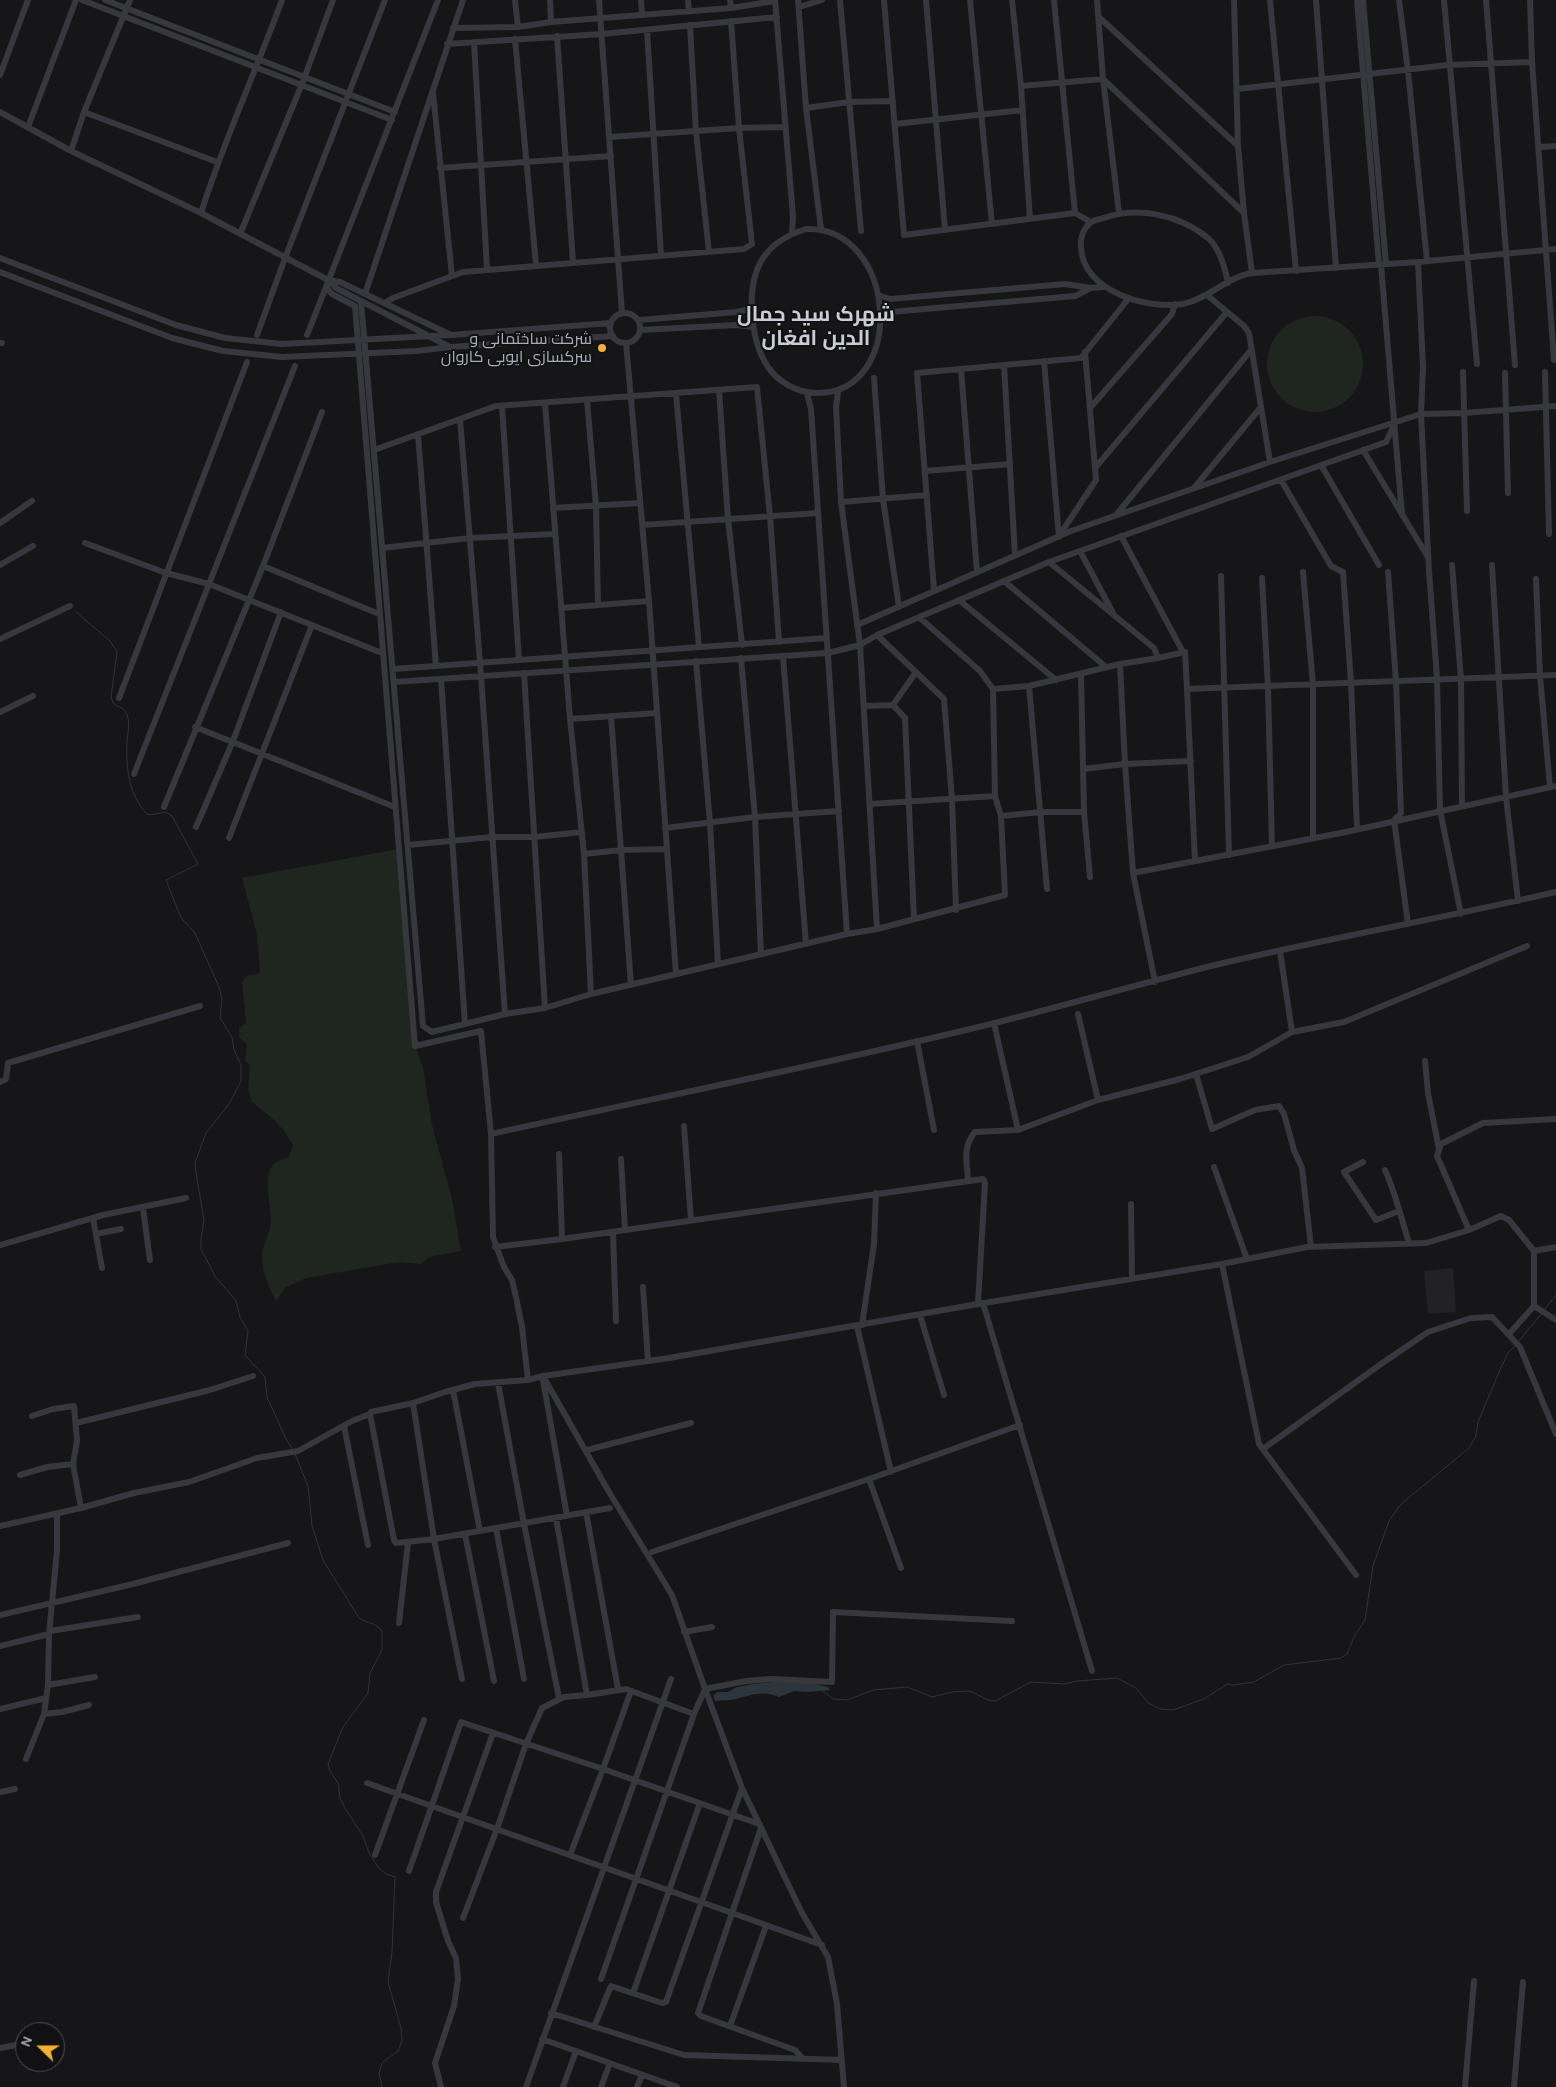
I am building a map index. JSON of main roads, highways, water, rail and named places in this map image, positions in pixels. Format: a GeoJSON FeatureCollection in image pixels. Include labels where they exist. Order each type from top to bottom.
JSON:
{"type":"FeatureCollection","features":[{"type":"Feature","properties":{"kind":"waterway"},"geometry":{"type":"LineString","coordinates":[[76,612],[110,641],[117,652],[111,697],[113,703],[124,710],[128,718],[128,770],[136,798],[147,814],[166,812],[172,816],[198,864],[166,880],[181,918],[195,933],[219,987],[222,999],[220,1018],[232,1037],[234,1050],[241,1065],[241,1081],[229,1104],[206,1133],[195,1163],[204,1220],[201,1249],[215,1276],[236,1301],[240,1317],[248,1331],[245,1355],[265,1377],[267,1397],[293,1450]]}},
{"type":"Feature","properties":{"kind":"waterway"},"geometry":{"type":"LineString","coordinates":[[1544,1310],[1556,1295]]}},
{"type":"Feature","properties":{"kind":"waterway"},"geometry":{"type":"LineString","coordinates":[[1519,1341],[1542,1313]]}},
{"type":"Feature","properties":{"kind":"waterway"},"geometry":{"type":"LineString","coordinates":[[823,1691],[833,1699],[847,1700],[873,1690],[907,1687],[932,1697],[952,1692],[970,1691],[988,1700],[995,1701],[1031,1682],[1064,1684],[1077,1681],[1117,1678],[1136,1688],[1148,1703],[1160,1709],[1173,1710],[1204,1699],[1227,1684],[1234,1685],[1254,1682],[1284,1665],[1341,1658],[1347,1654],[1355,1635],[1365,1620],[1373,1566],[1389,1521],[1401,1504],[1469,1448],[1476,1436],[1478,1422],[1499,1372],[1508,1353],[1515,1346]]}},
{"type":"Feature","properties":{"kind":"waterway"},"geometry":{"type":"LineString","coordinates":[[295,1454],[308,1486],[312,1526],[323,1560],[359,1618],[377,1626],[382,1631],[382,1650],[370,1673],[368,1693],[343,1727],[328,1764],[338,1783],[340,1798],[363,1836],[369,1853],[378,1867],[386,1874],[395,1877],[392,1952],[388,1982],[401,2028],[402,2041],[398,2051],[382,2063],[379,2073],[382,2087]]}},
{"type":"Feature","properties":{"kind":"place","name":"شرکت ساختمانی و سرکسازی ایوبی کاروان"},"geometry":{"type":"Point","coordinates":[602,348]}},
{"type":"Feature","properties":{"kind":"district","name":"شهرک سید جمال الدین افغان"},"geometry":{"type":"Point","coordinates":[816,327]}}]}
